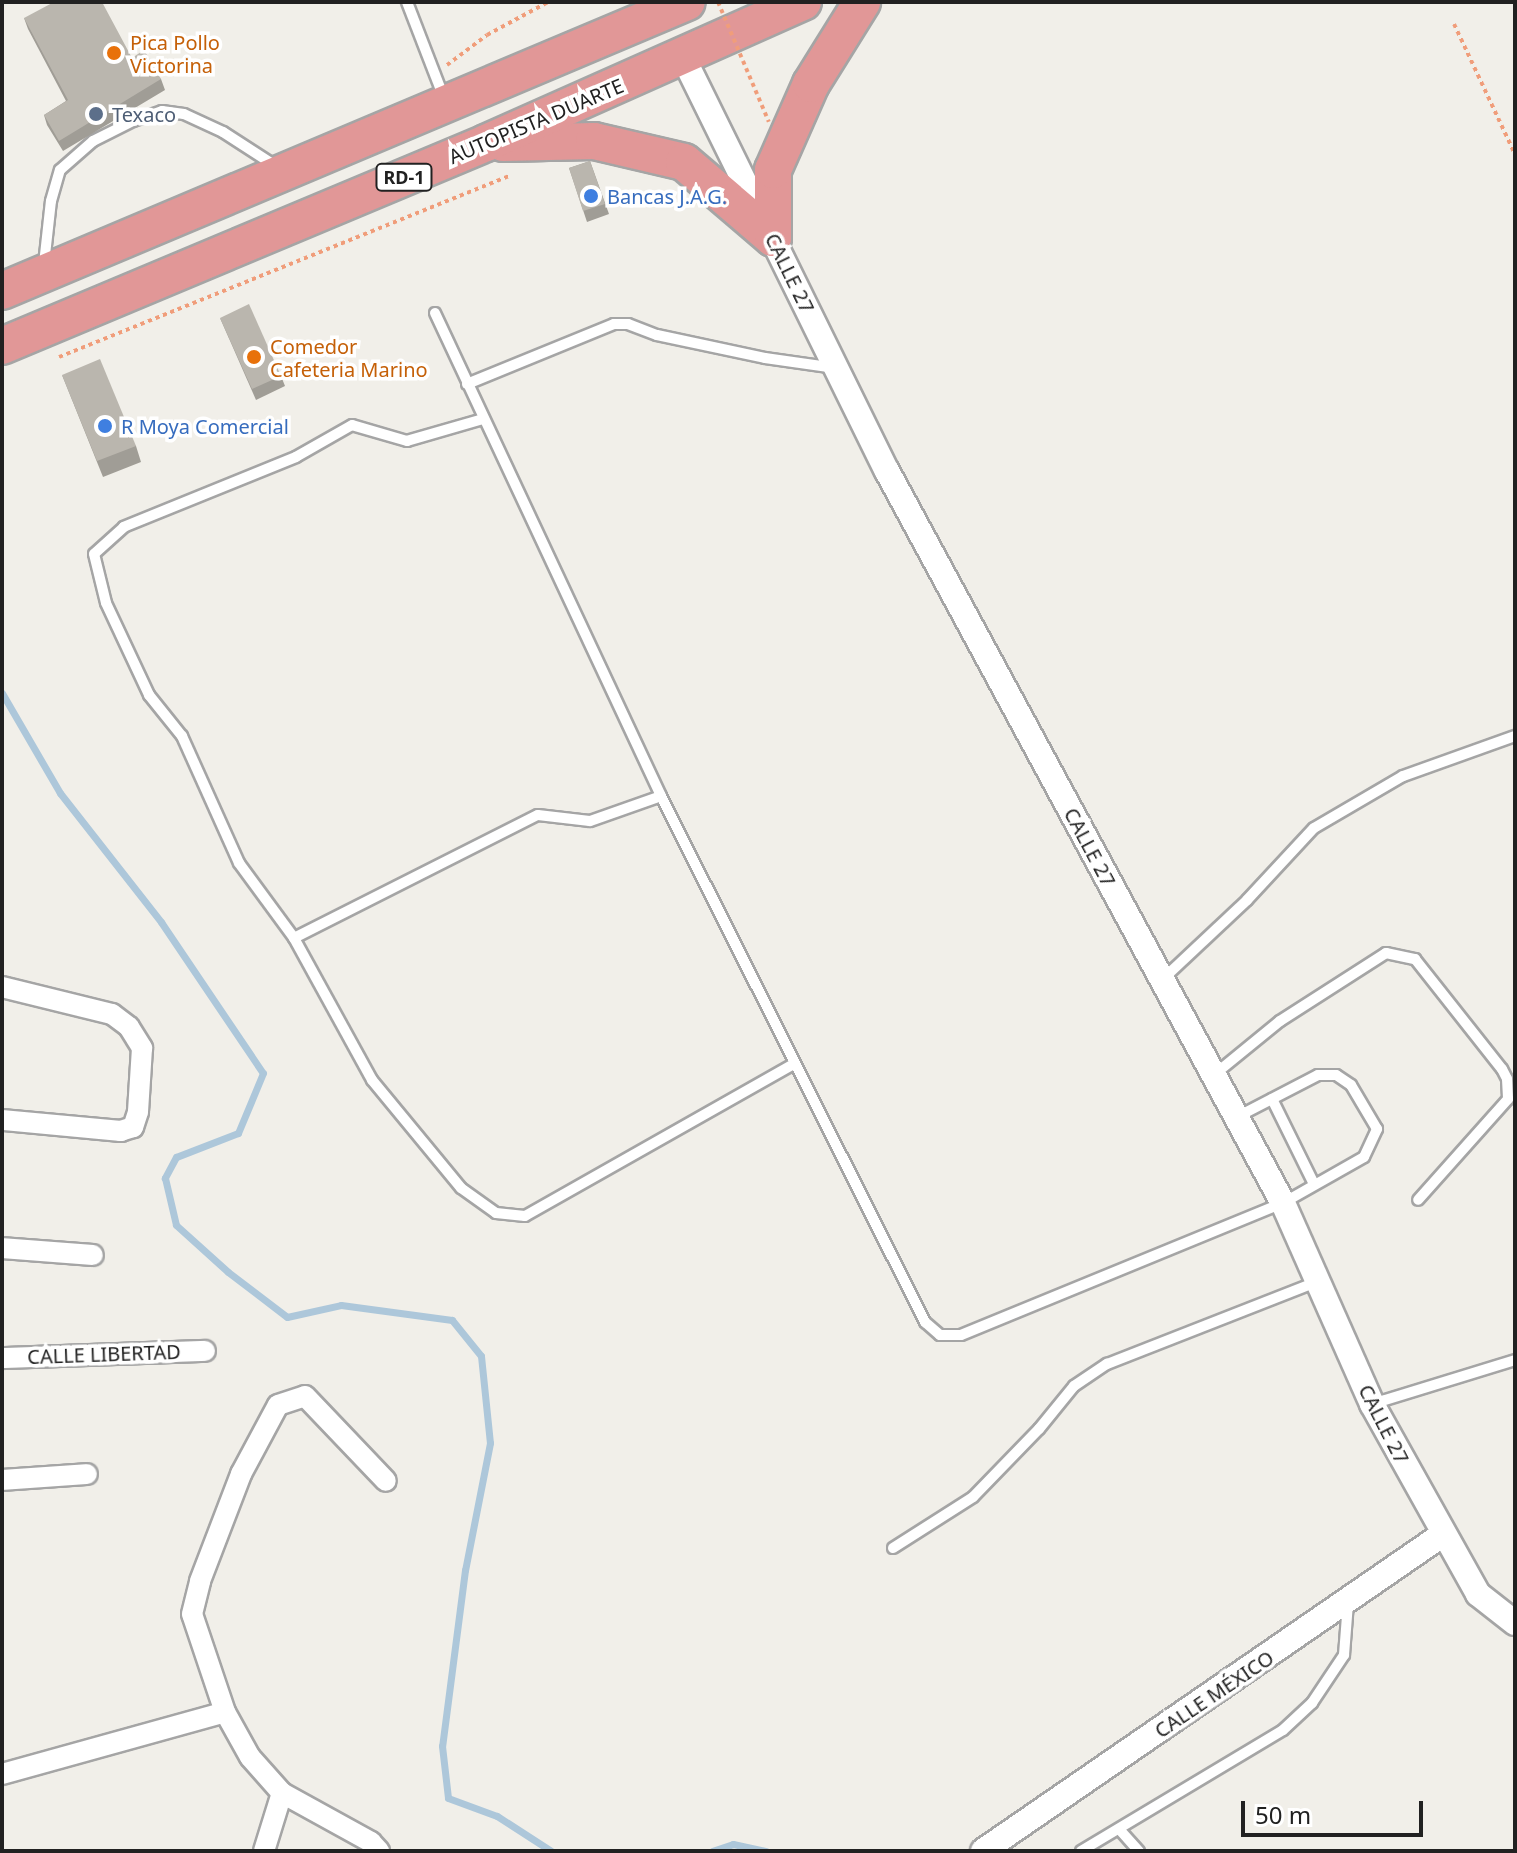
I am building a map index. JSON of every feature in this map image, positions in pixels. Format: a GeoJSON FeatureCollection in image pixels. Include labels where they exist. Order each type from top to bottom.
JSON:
{"type":"FeatureCollection","features":[{"type":"Feature","properties":{"kind":"highway","name":"RD-1"},"geometry":{"type":"LineString","coordinates":[[2,291],[284,172],[441,89],[687,2]]}},
{"type":"Feature","properties":{"kind":"highway","name":"AUTOPISTA DUARTE"},"geometry":{"type":"LineString","coordinates":[[2,346],[486,143],[803,2]]}},
{"type":"Feature","properties":{"kind":"highway"},"geometry":{"type":"LineString","coordinates":[[773,238],[773,170],[811,84],[862,2]]}},
{"type":"Feature","properties":{"kind":"highway"},"geometry":{"type":"LineString","coordinates":[[486,143],[594,141],[684,162],[773,238]]}},
{"type":"Feature","properties":{"kind":"street","name":"CALLE 27"},"geometry":{"type":"LineString","coordinates":[[683,57],[887,471],[1283,1203],[1372,1404],[1442,1535],[1478,1594],[1515,1623]]}},
{"type":"Feature","properties":{"kind":"street"},"geometry":{"type":"LineString","coordinates":[[2,987],[112,1014],[129,1027],[142,1048],[138,1112],[133,1127],[121,1131],[2,1120]]}},
{"type":"Feature","properties":{"kind":"street"},"geometry":{"type":"LineString","coordinates":[[2,1248],[93,1255]]}},
{"type":"Feature","properties":{"kind":"street","name":"CALLE LIBERTAD"},"geometry":{"type":"LineString","coordinates":[[2,1358],[205,1351]]}},
{"type":"Feature","properties":{"kind":"street"},"geometry":{"type":"LineString","coordinates":[[379,1851],[371,1842],[282,1793],[250,1757],[225,1712],[192,1614],[200,1581],[241,1474],[278,1405],[305,1396],[386,1481]]}},
{"type":"Feature","properties":{"kind":"street"},"geometry":{"type":"LineString","coordinates":[[2,1480],[87,1474]]}},
{"type":"Feature","properties":{"kind":"street","name":"CALLE MÉXICO"},"geometry":{"type":"LineString","coordinates":[[983,1851],[1348,1603],[1442,1535]]}},
{"type":"Feature","properties":{"kind":"street"},"geometry":{"type":"LineString","coordinates":[[2,1774],[225,1712]]}},
{"type":"Feature","properties":{"kind":"street"},"geometry":{"type":"LineString","coordinates":[[264,1851],[282,1793]]}},
{"type":"Feature","properties":{"kind":"lane"},"geometry":{"type":"LineString","coordinates":[[407,2],[441,89]]}},
{"type":"Feature","properties":{"kind":"lane"},"geometry":{"type":"LineString","coordinates":[[43,273],[51,201],[60,170],[93,141],[133,121],[162,111],[184,114],[223,132],[284,172]]}},
{"type":"Feature","properties":{"kind":"lane"},"geometry":{"type":"LineString","coordinates":[[435,313],[661,796],[925,1322],[940,1335],[961,1335],[1283,1203],[1364,1157],[1377,1129],[1351,1085],[1336,1075],[1318,1075],[1237,1117]]}},
{"type":"Feature","properties":{"kind":"lane"},"geometry":{"type":"LineString","coordinates":[[467,384],[614,324],[628,324],[657,335],[765,358],[837,368]]}},
{"type":"Feature","properties":{"kind":"lane"},"geometry":{"type":"LineString","coordinates":[[483,419],[407,441],[352,425],[296,457],[124,527],[94,554],[106,603],[149,695],[182,736],[239,863],[294,938],[372,1080],[461,1188],[496,1213],[525,1216],[795,1063]]}},
{"type":"Feature","properties":{"kind":"lane"},"geometry":{"type":"LineString","coordinates":[[1161,980],[1247,900],[1314,828],[1403,776],[1515,736]]}},
{"type":"Feature","properties":{"kind":"lane"},"geometry":{"type":"LineString","coordinates":[[294,938],[538,815],[590,821],[661,796]]}},
{"type":"Feature","properties":{"kind":"lane"},"geometry":{"type":"LineString","coordinates":[[1214,1075],[1280,1021],[1386,953],[1415,959],[1502,1069],[1507,1079],[1508,1099],[1418,1200]]}},
{"type":"Feature","properties":{"kind":"lane"},"geometry":{"type":"LineString","coordinates":[[1272,1099],[1314,1184]]}},
{"type":"Feature","properties":{"kind":"lane"},"geometry":{"type":"LineString","coordinates":[[893,1548],[973,1497],[1039,1429],[1074,1386],[1107,1364],[1318,1281]]}},
{"type":"Feature","properties":{"kind":"lane"},"geometry":{"type":"LineString","coordinates":[[1372,1404],[1515,1360]]}},
{"type":"Feature","properties":{"kind":"lane"},"geometry":{"type":"LineString","coordinates":[[1081,1851],[1283,1730],[1312,1703],[1344,1655],[1348,1603]]}},
{"type":"Feature","properties":{"kind":"lane"},"geometry":{"type":"LineString","coordinates":[[1119,1829],[1139,1851]]}},
{"type":"Feature","properties":{"kind":"path"},"geometry":{"type":"LineString","coordinates":[[441,89],[487,35],[548,2]]}},
{"type":"Feature","properties":{"kind":"path"},"geometry":{"type":"LineString","coordinates":[[718,2],[769,122],[726,145]]}},
{"type":"Feature","properties":{"kind":"path"},"geometry":{"type":"LineString","coordinates":[[1454,24],[1515,154]]}},
{"type":"Feature","properties":{"kind":"path"},"geometry":{"type":"LineString","coordinates":[[55,358],[474,193],[522,169]]}},
{"type":"Feature","properties":{"kind":"building"},"geometry":{"type":"Polygon","coordinates":[[[54,2],[102,2],[132,58],[144,50],[161,79],[59,141],[44,115],[68,100],[24,18],[54,2]]]}},
{"type":"Feature","properties":{"kind":"building","name":"Bancas J.A.G."},"geometry":{"type":"Polygon","coordinates":[[[590,161],[605,204],[583,211],[569,168],[590,161]]]}},
{"type":"Feature","properties":{"kind":"building","name":"Comedor Cafeteria Marino"},"geometry":{"type":"Polygon","coordinates":[[[249,304],[281,376],[252,389],[220,318],[249,304]]]}},
{"type":"Feature","properties":{"kind":"building","name":"R Moya Comercial"},"geometry":{"type":"Polygon","coordinates":[[[100,359],[136,446],[97,461],[62,375],[100,359]]]}},
{"type":"Feature","properties":{"kind":"waterway"},"geometry":{"type":"LineString","coordinates":[[2,693],[60,793],[161,922],[263,1073],[238,1133],[176,1157],[165,1178],[176,1225],[228,1272],[287,1317],[341,1305],[452,1320],[481,1356],[490,1443],[465,1570],[442,1746],[448,1798],[497,1816],[551,1851]]}},
{"type":"Feature","properties":{"kind":"waterway"},"geometry":{"type":"LineString","coordinates":[[712,1851],[733,1844],[766,1851]]}},
{"type":"Feature","properties":{"kind":"place","name":"Pica Pollo Victorina"},"geometry":{"type":"Point","coordinates":[114,53]}},
{"type":"Feature","properties":{"kind":"place","name":"Texaco"},"geometry":{"type":"Point","coordinates":[96,114]}},
{"type":"Feature","properties":{"kind":"place","name":"Bancas J.A.G."},"geometry":{"type":"Point","coordinates":[591,196]}},
{"type":"Feature","properties":{"kind":"place","name":"Comedor Cafeteria Marino"},"geometry":{"type":"Point","coordinates":[254,357]}},
{"type":"Feature","properties":{"kind":"place","name":"R Moya Comercial"},"geometry":{"type":"Point","coordinates":[105,426]}}]}
